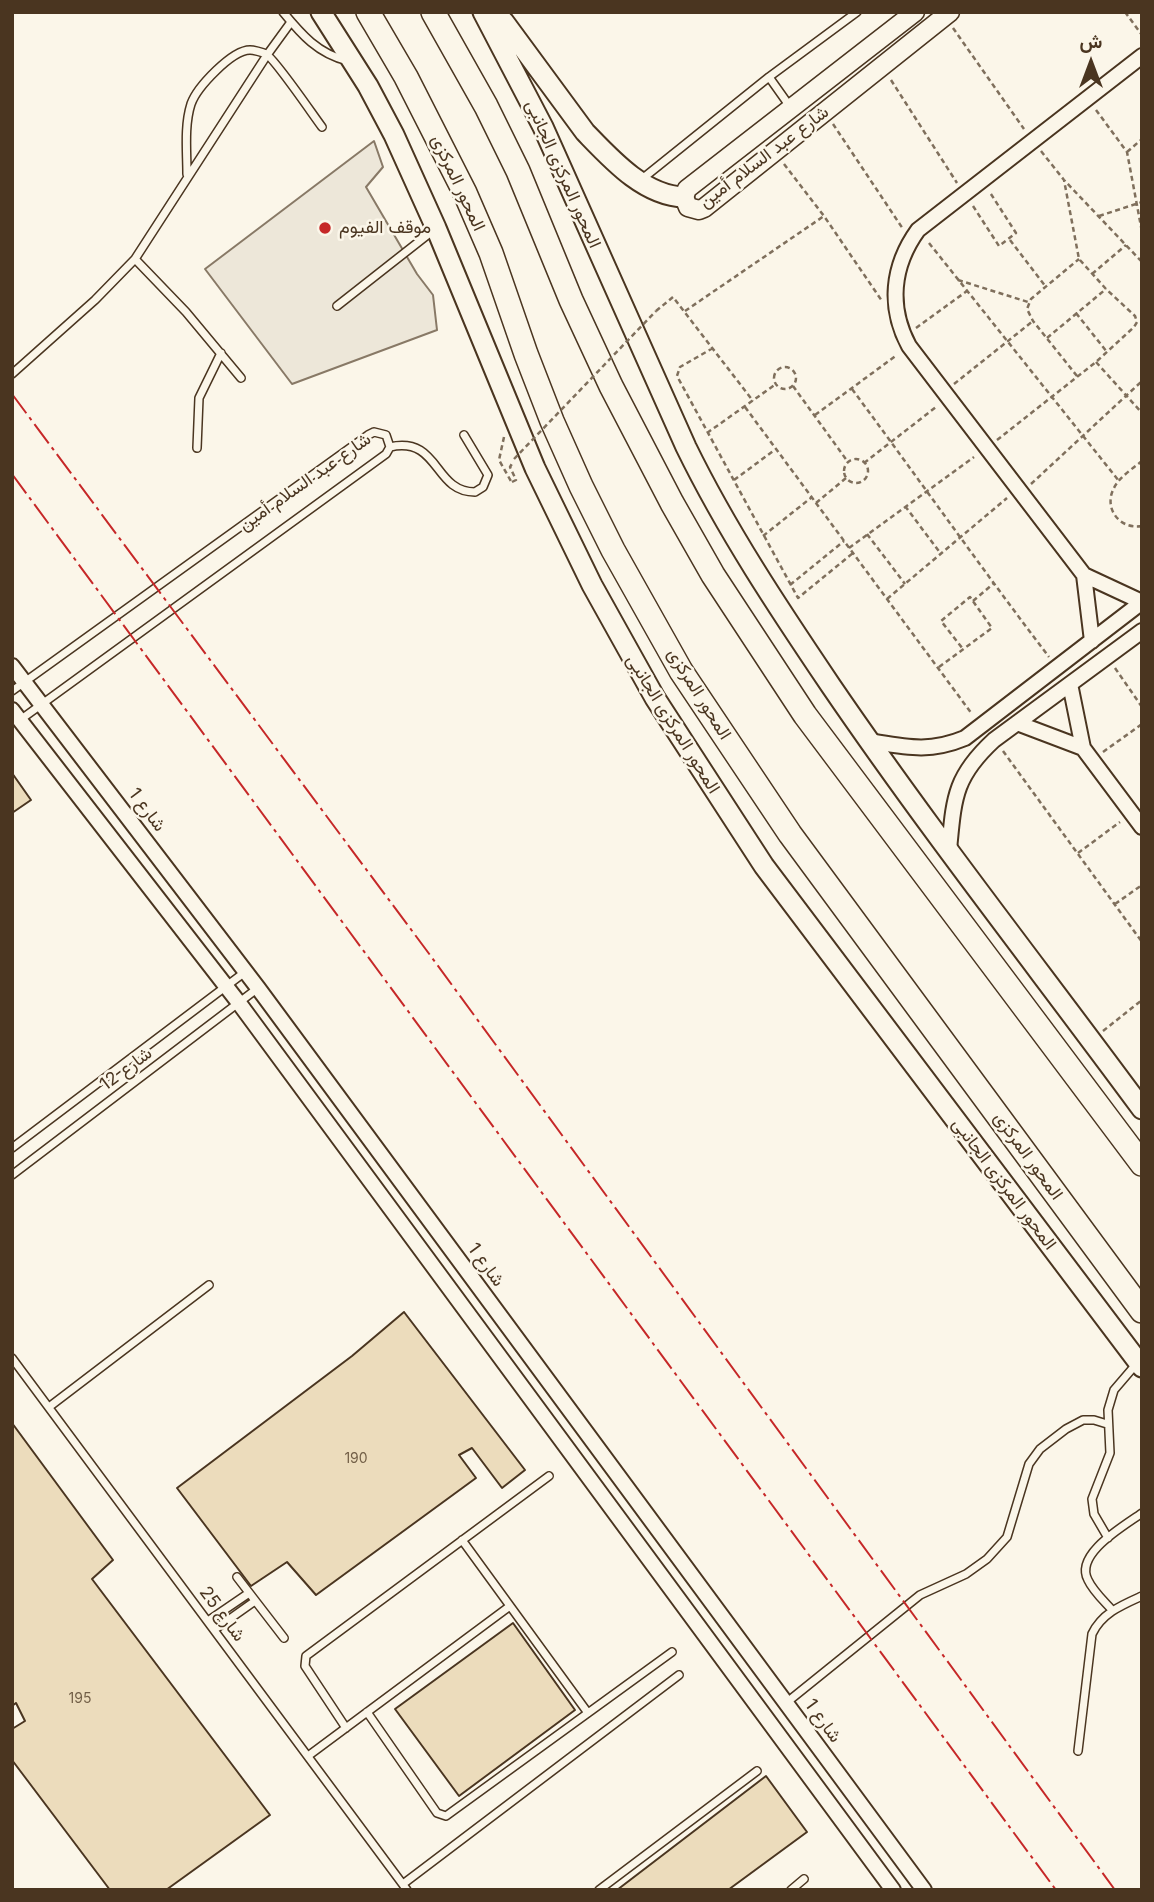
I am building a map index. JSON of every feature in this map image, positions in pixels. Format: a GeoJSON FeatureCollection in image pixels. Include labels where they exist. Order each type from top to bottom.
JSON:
{"type":"FeatureCollection","features":[{"type":"Feature","properties":{"kind":"highway","name":"المحور المركزى"},"geometry":{"type":"LineString","coordinates":[[368,12],[436,135],[486,241],[526,354],[581,486],[613,550],[681,671],[790,834],[1142,1311]]}},
{"type":"Feature","properties":{"kind":"highway"},"geometry":{"type":"LineString","coordinates":[[433,12],[486,106],[517,171],[571,300],[611,386],[713,575],[805,715],[1142,1164]]}},
{"type":"Feature","properties":{"kind":"main road","name":"المحور المركزى الجانبى"},"geometry":{"type":"LineString","coordinates":[[320,12],[353,62],[394,135],[551,502],[592,585],[662,709],[764,866],[1140,1364]]}},
{"type":"Feature","properties":{"kind":"main road","name":"المحور المركزى الجانبى"},"geometry":{"type":"LineString","coordinates":[[483,12],[543,127],[686,447],[711,497],[772,599],[869,741],[1142,1108]]}},
{"type":"Feature","properties":{"kind":"main road"},"geometry":{"type":"LineString","coordinates":[[494,12],[585,132],[655,191],[684,197]]}},
{"type":"Feature","properties":{"kind":"street","name":"شارع عبد السلام أمين"},"geometry":{"type":"LineString","coordinates":[[915,12],[690,186],[684,197],[685,202],[693,210],[704,208],[947,14]]}},
{"type":"Feature","properties":{"kind":"street"},"geometry":{"type":"LineString","coordinates":[[869,741],[927,749],[947,746],[965,738],[1142,602],[1084,575],[904,337],[895,304],[895,282],[900,260],[915,235],[981,179],[1142,56]]}},
{"type":"Feature","properties":{"kind":"street"},"geometry":{"type":"LineString","coordinates":[[1084,575],[1092,641]]}},
{"type":"Feature","properties":{"kind":"street"},"geometry":{"type":"LineString","coordinates":[[949,850],[954,806],[961,779],[977,755],[1142,631]]}},
{"type":"Feature","properties":{"kind":"street","name":"شارع 1"},"geometry":{"type":"LineString","coordinates":[[12,666],[18,686],[41,704],[246,972],[924,1890]]}},
{"type":"Feature","properties":{"kind":"street"},"geometry":{"type":"LineString","coordinates":[[1070,684],[1088,754],[1138,820]]}},
{"type":"Feature","properties":{"kind":"street"},"geometry":{"type":"LineString","coordinates":[[16,715],[239,1003],[893,1890]]}},
{"type":"Feature","properties":{"kind":"street"},"geometry":{"type":"LineString","coordinates":[[1017,723],[1088,754]]}},
{"type":"Feature","properties":{"kind":"lane"},"geometry":{"type":"LineString","coordinates":[[283,12],[302,36],[321,51],[353,62]]}},
{"type":"Feature","properties":{"kind":"lane"},"geometry":{"type":"LineString","coordinates":[[639,180],[769,77],[857,12]]}},
{"type":"Feature","properties":{"kind":"lane"},"geometry":{"type":"LineString","coordinates":[[12,374],[95,300],[135,259],[187,176],[291,22]]}},
{"type":"Feature","properties":{"kind":"lane"},"geometry":{"type":"LineString","coordinates":[[187,176],[187,138],[192,103],[202,86],[234,56],[249,50],[267,55],[322,127]]}},
{"type":"Feature","properties":{"kind":"lane"},"geometry":{"type":"LineString","coordinates":[[769,77],[791,108]]}},
{"type":"Feature","properties":{"kind":"lane"},"geometry":{"type":"LineString","coordinates":[[337,306],[436,228]]}},
{"type":"Feature","properties":{"kind":"lane"},"geometry":{"type":"LineString","coordinates":[[135,259],[241,378]]}},
{"type":"Feature","properties":{"kind":"lane"},"geometry":{"type":"LineString","coordinates":[[197,448],[199,398],[221,353]]}},
{"type":"Feature","properties":{"kind":"lane","name":"شارع عبد السلام أمين"},"geometry":{"type":"LineString","coordinates":[[16,715],[41,704],[386,454],[390,441],[380,432],[368,435],[18,686]]}},
{"type":"Feature","properties":{"kind":"lane"},"geometry":{"type":"LineString","coordinates":[[390,447],[409,445],[418,448],[433,461],[450,484],[475,492],[483,487],[488,475],[464,435]]}},
{"type":"Feature","properties":{"kind":"lane","name":"شارع 12"},"geometry":{"type":"LineString","coordinates":[[12,1148],[246,972]]}},
{"type":"Feature","properties":{"kind":"lane","name":"شارع 12"},"geometry":{"type":"LineString","coordinates":[[12,1175],[258,988]]}},
{"type":"Feature","properties":{"kind":"lane"},"geometry":{"type":"LineString","coordinates":[[49,1407],[209,1285]]}},
{"type":"Feature","properties":{"kind":"lane","name":"شارع 25"},"geometry":{"type":"LineString","coordinates":[[12,1358],[405,1887]]}},
{"type":"Feature","properties":{"kind":"lane"},"geometry":{"type":"LineString","coordinates":[[1108,1538],[1094,1514],[1092,1499],[1110,1454],[1108,1410],[1114,1390],[1140,1364]]}},
{"type":"Feature","properties":{"kind":"lane"},"geometry":{"type":"LineString","coordinates":[[786,1703],[920,1595],[966,1574],[987,1559],[1007,1537],[1029,1464],[1040,1450],[1066,1429],[1083,1420],[1107,1424]]}},
{"type":"Feature","properties":{"kind":"lane"},"geometry":{"type":"LineString","coordinates":[[346,1728],[305,1666],[306,1656],[549,1476]]}},
{"type":"Feature","properties":{"kind":"lane"},"geometry":{"type":"LineString","coordinates":[[1112,1610],[1087,1580],[1084,1568],[1088,1557],[1108,1538],[1142,1513]]}},
{"type":"Feature","properties":{"kind":"lane"},"geometry":{"type":"LineString","coordinates":[[462,1540],[588,1713]]}},
{"type":"Feature","properties":{"kind":"lane"},"geometry":{"type":"LineString","coordinates":[[236,1577],[284,1639]]}},
{"type":"Feature","properties":{"kind":"lane"},"geometry":{"type":"LineString","coordinates":[[208,1621],[249,1593]]}},
{"type":"Feature","properties":{"kind":"lane"},"geometry":{"type":"LineString","coordinates":[[1077,1751],[1092,1634],[1097,1623],[1112,1610],[1142,1596]]}},
{"type":"Feature","properties":{"kind":"lane"},"geometry":{"type":"LineString","coordinates":[[214,1630],[255,1601]]}},
{"type":"Feature","properties":{"kind":"lane"},"geometry":{"type":"LineString","coordinates":[[307,1756],[510,1606]]}},
{"type":"Feature","properties":{"kind":"lane"},"geometry":{"type":"LineString","coordinates":[[367,1712],[437,1813],[446,1816],[672,1651]]}},
{"type":"Feature","properties":{"kind":"lane"},"geometry":{"type":"LineString","coordinates":[[405,1887],[679,1675]]}},
{"type":"Feature","properties":{"kind":"lane"},"geometry":{"type":"LineString","coordinates":[[599,1890],[757,1771]]}},
{"type":"Feature","properties":{"kind":"lane"},"geometry":{"type":"LineString","coordinates":[[791,1890],[804,1879]]}},
{"type":"Feature","properties":{"kind":"path"},"geometry":{"type":"LineString","coordinates":[[1125,12],[1142,35]]}},
{"type":"Feature","properties":{"kind":"path"},"geometry":{"type":"LineString","coordinates":[[947,14],[1032,140],[1064,180],[1142,262]]}},
{"type":"Feature","properties":{"kind":"path"},"geometry":{"type":"LineString","coordinates":[[882,66],[999,246],[1016,233],[981,179]]}},
{"type":"Feature","properties":{"kind":"path"},"geometry":{"type":"LineString","coordinates":[[1087,98],[1127,152],[1142,232]]}},
{"type":"Feature","properties":{"kind":"path"},"geometry":{"type":"LineString","coordinates":[[825,111],[915,235],[958,279],[1119,481]]}},
{"type":"Feature","properties":{"kind":"path"},"geometry":{"type":"LineString","coordinates":[[1127,152],[1142,139]]}},
{"type":"Feature","properties":{"kind":"path"},"geometry":{"type":"LineString","coordinates":[[774,151],[824,216],[904,337]]}},
{"type":"Feature","properties":{"kind":"path"},"geometry":{"type":"LineString","coordinates":[[849,548],[987,448],[1052,397],[1096,362],[1137,322],[1135,316],[1079,259],[1064,180]]}},
{"type":"Feature","properties":{"kind":"path"},"geometry":{"type":"LineString","coordinates":[[1099,216],[1142,202]]}},
{"type":"Feature","properties":{"kind":"path"},"geometry":{"type":"LineString","coordinates":[[685,310],[824,216]]}},
{"type":"Feature","properties":{"kind":"path"},"geometry":{"type":"LineString","coordinates":[[1009,239],[1046,287]]}},
{"type":"Feature","properties":{"kind":"path"},"geometry":{"type":"LineString","coordinates":[[1092,274],[1126,245]]}},
{"type":"Feature","properties":{"kind":"path"},"geometry":{"type":"LineString","coordinates":[[1077,376],[1033,321],[1027,309],[1028,302],[1079,259]]}},
{"type":"Feature","properties":{"kind":"path"},"geometry":{"type":"LineString","coordinates":[[958,279],[1028,302]]}},
{"type":"Feature","properties":{"kind":"path"},"geometry":{"type":"LineString","coordinates":[[1047,338],[1106,289]]}},
{"type":"Feature","properties":{"kind":"path"},"geometry":{"type":"LineString","coordinates":[[814,415],[852,389],[904,337],[967,291]]}},
{"type":"Feature","properties":{"kind":"path"},"geometry":{"type":"LineString","coordinates":[[499,460],[512,483],[516,480],[510,467],[514,459],[656,311],[673,297],[753,401]]}},
{"type":"Feature","properties":{"kind":"path"},"geometry":{"type":"LineString","coordinates":[[1076,313],[1107,352]]}},
{"type":"Feature","properties":{"kind":"path"},"geometry":{"type":"LineString","coordinates":[[864,463],[1033,321]]}},
{"type":"Feature","properties":{"kind":"path"},"geometry":{"type":"LineString","coordinates":[[713,348],[680,367],[677,373],[798,598],[853,553]]}},
{"type":"Feature","properties":{"kind":"path"},"geometry":{"type":"LineString","coordinates":[[1096,362],[1142,413]]}},
{"type":"Feature","properties":{"kind":"path"},"geometry":{"type":"LineString","coordinates":[[792,368],[797,376],[793,386],[784,389],[776,384],[777,370],[792,368]]}},
{"type":"Feature","properties":{"kind":"path"},"geometry":{"type":"LineString","coordinates":[[887,599],[1019,491],[1142,382]]}},
{"type":"Feature","properties":{"kind":"path"},"geometry":{"type":"LineString","coordinates":[[707,433],[776,384]]}},
{"type":"Feature","properties":{"kind":"path"},"geometry":{"type":"LineString","coordinates":[[793,386],[848,462]]}},
{"type":"Feature","properties":{"kind":"path"},"geometry":{"type":"LineString","coordinates":[[852,389],[959,538],[1057,667]]}},
{"type":"Feature","properties":{"kind":"path"},"geometry":{"type":"LineString","coordinates":[[745,407],[981,725]]}},
{"type":"Feature","properties":{"kind":"path"},"geometry":{"type":"LineString","coordinates":[[733,481],[776,449]]}},
{"type":"Feature","properties":{"kind":"path"},"geometry":{"type":"LineString","coordinates":[[856,459],[864,463],[868,471],[864,480],[855,483],[846,478],[845,467],[848,462],[856,459]]}},
{"type":"Feature","properties":{"kind":"path"},"geometry":{"type":"LineString","coordinates":[[1142,461],[1119,481],[1112,491],[1112,511],[1124,524],[1142,526]]}},
{"type":"Feature","properties":{"kind":"path"},"geometry":{"type":"LineString","coordinates":[[816,503],[846,478]]}},
{"type":"Feature","properties":{"kind":"path"},"geometry":{"type":"LineString","coordinates":[[763,537],[812,497]]}},
{"type":"Feature","properties":{"kind":"path"},"geometry":{"type":"LineString","coordinates":[[905,506],[941,554]]}},
{"type":"Feature","properties":{"kind":"path"},"geometry":{"type":"LineString","coordinates":[[867,534],[905,584]]}},
{"type":"Feature","properties":{"kind":"path"},"geometry":{"type":"LineString","coordinates":[[790,585],[844,541]]}},
{"type":"Feature","properties":{"kind":"path"},"geometry":{"type":"LineString","coordinates":[[973,601],[993,584]]}},
{"type":"Feature","properties":{"kind":"path"},"geometry":{"type":"LineString","coordinates":[[938,668],[992,628],[970,597],[941,621],[963,649]]}},
{"type":"Feature","properties":{"kind":"path"},"geometry":{"type":"LineString","coordinates":[[1108,656],[1142,707]]}},
{"type":"Feature","properties":{"kind":"path"},"geometry":{"type":"LineString","coordinates":[[1088,754],[1142,724]]}},
{"type":"Feature","properties":{"kind":"path"},"geometry":{"type":"LineString","coordinates":[[995,740],[1142,942]]}},
{"type":"Feature","properties":{"kind":"path"},"geometry":{"type":"LineString","coordinates":[[1077,853],[1138,820]]}},
{"type":"Feature","properties":{"kind":"path"},"geometry":{"type":"LineString","coordinates":[[1115,904],[1142,885]]}},
{"type":"Feature","properties":{"kind":"path"},"geometry":{"type":"LineString","coordinates":[[1092,1041],[1142,1000]]}},
{"type":"Feature","properties":{"kind":"shaded area","name":"موقف الفيوم"},"geometry":{"type":"Polygon","coordinates":[[[374,141],[383,167],[366,187],[417,274],[433,295],[437,330],[292,384],[205,269],[374,141]]]}},
{"type":"Feature","properties":{"kind":"building"},"geometry":{"type":"Polygon","coordinates":[[[12,773],[31,800],[12,813],[12,773]]]}},
{"type":"Feature","properties":{"kind":"building"},"geometry":{"type":"Polygon","coordinates":[[[404,1312],[525,1470],[502,1488],[472,1448],[459,1455],[476,1478],[316,1595],[287,1562],[251,1586],[177,1488],[352,1356],[404,1312]]]}},
{"type":"Feature","properties":{"kind":"building"},"geometry":{"type":"Polygon","coordinates":[[[12,1423],[113,1560],[92,1579],[270,1815],[166,1890],[110,1890],[12,1760],[12,1729],[25,1721],[16,1703],[12,1706],[12,1423]]]}},
{"type":"Feature","properties":{"kind":"building"},"geometry":{"type":"Polygon","coordinates":[[[513,1623],[575,1710],[459,1796],[395,1709],[513,1623]]]}},
{"type":"Feature","properties":{"kind":"building"},"geometry":{"type":"Polygon","coordinates":[[[766,1776],[807,1832],[728,1890],[617,1890],[766,1776]]]}},
{"type":"Feature","properties":{"kind":"power"},"geometry":{"type":"LineString","coordinates":[[12,394],[430,955],[1115,1890]]}},
{"type":"Feature","properties":{"kind":"power"},"geometry":{"type":"LineString","coordinates":[[12,474],[1056,1890]]}},
{"type":"Feature","properties":{"kind":"place","name":"موقف الفيوم"},"geometry":{"type":"Point","coordinates":[325,228]}}]}
